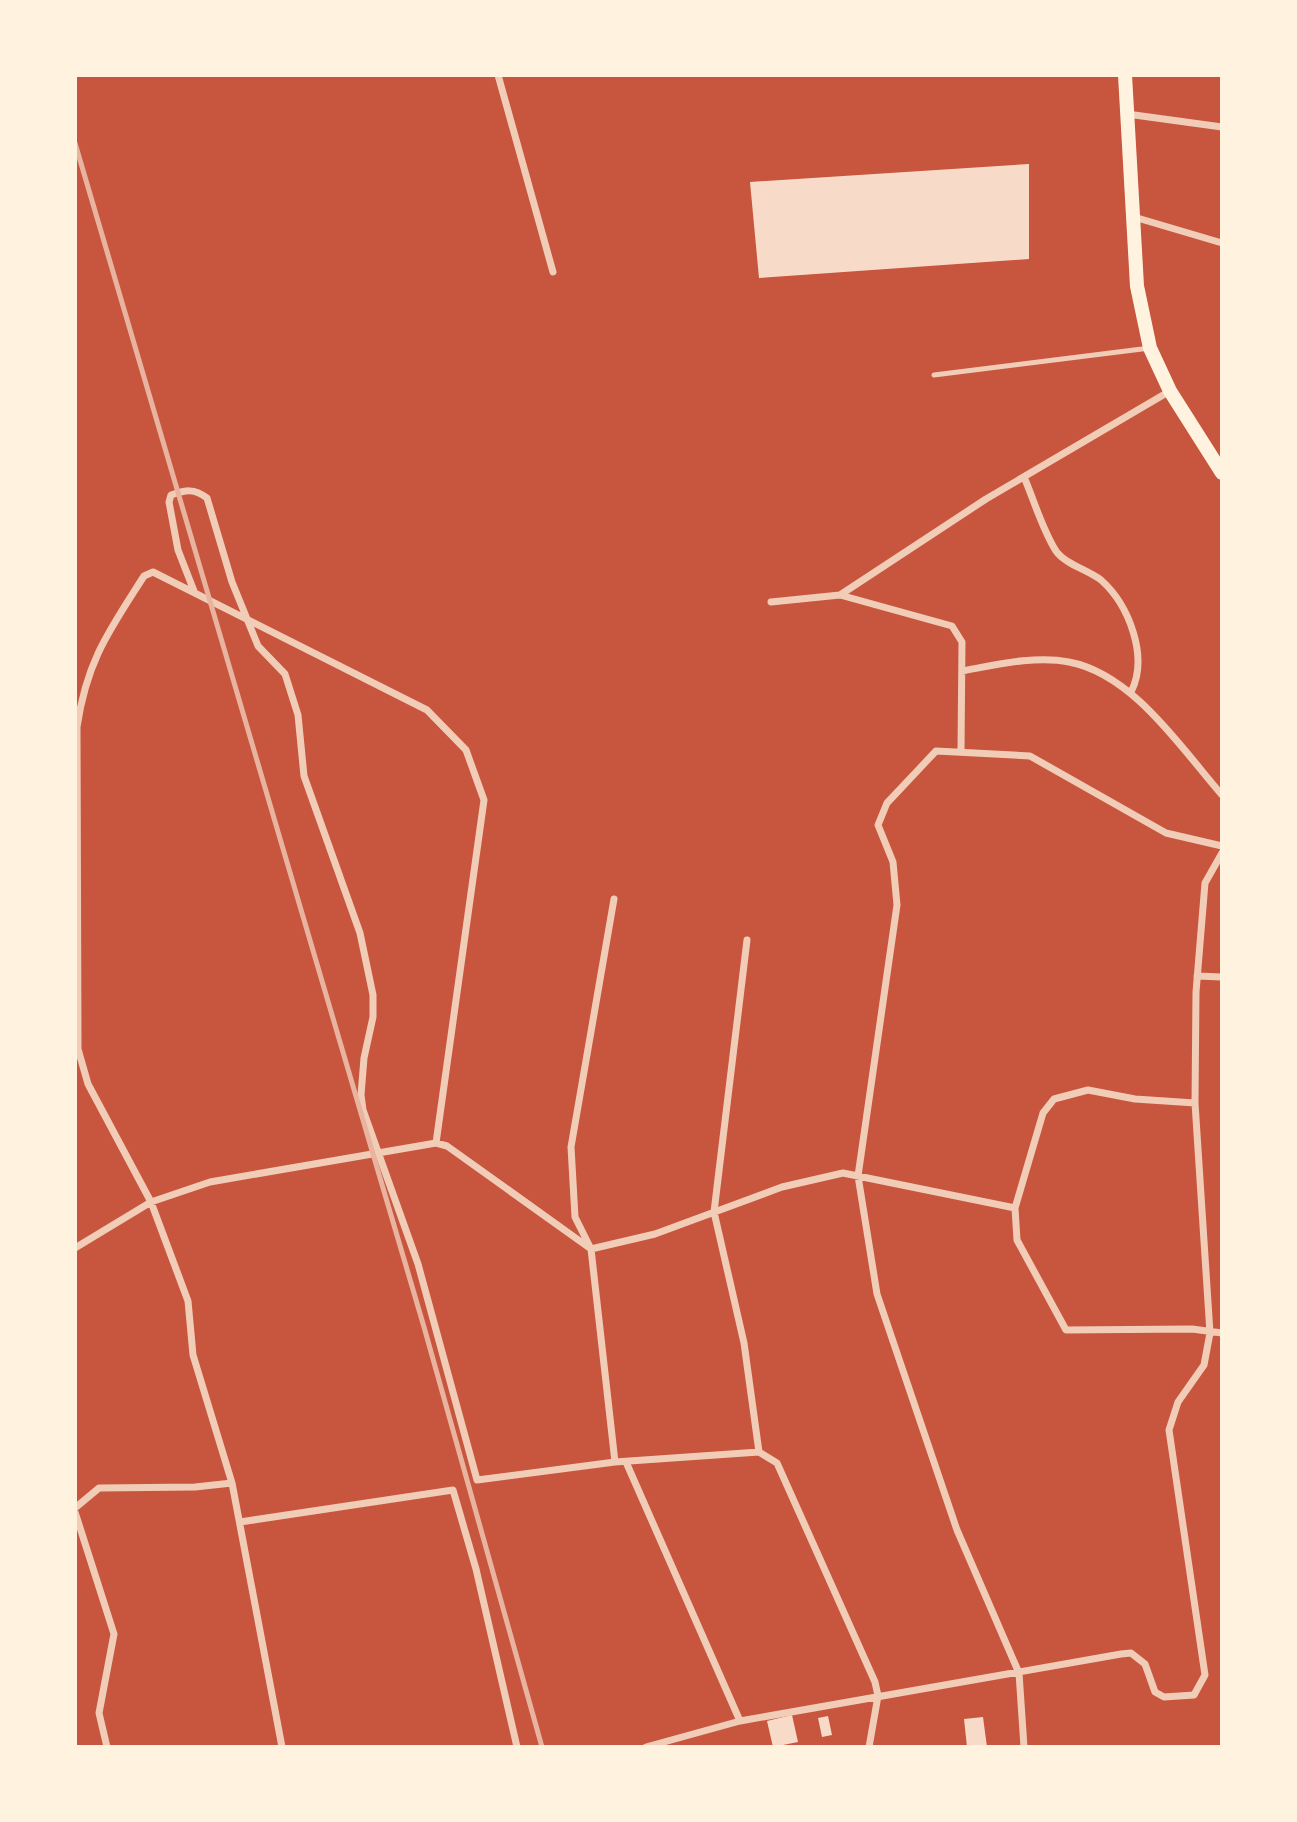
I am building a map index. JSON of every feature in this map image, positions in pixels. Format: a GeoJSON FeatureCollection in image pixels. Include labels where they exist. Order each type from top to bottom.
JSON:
{"type":"FeatureCollection","features":[{"type":"Feature","properties":{"kind":"main road"},"geometry":{"type":"LineString","coordinates":[[1125,75],[1137,286],[1150,348],[1170,391],[1222,473]]}},
{"type":"Feature","properties":{"kind":"street"},"geometry":{"type":"LineString","coordinates":[[498,75],[553,272]]}},
{"type":"Feature","properties":{"kind":"street"},"geometry":{"type":"LineString","coordinates":[[1128,114],[1222,127]]}},
{"type":"Feature","properties":{"kind":"street"},"geometry":{"type":"LineString","coordinates":[[1133,217],[1222,243]]}},
{"type":"Feature","properties":{"kind":"street"},"geometry":{"type":"LineString","coordinates":[[839,595],[1024,477],[1170,391]]}},
{"type":"Feature","properties":{"kind":"street"},"geometry":{"type":"LineString","coordinates":[[1024,477],[1057,553],[1102,581],[1132,625],[1138,646],[1136,681],[1131,692]]}},
{"type":"Feature","properties":{"kind":"street"},"geometry":{"type":"LineString","coordinates":[[194,591],[178,550],[169,502],[171,495],[186,490],[199,492],[211,506],[245,617],[258,646],[285,674],[298,715],[304,776],[360,933],[373,995],[373,1017],[360,1095],[418,1265],[477,1480],[615,1462],[760,1451],[777,1463],[875,1682],[878,1696],[869,1747]]}},
{"type":"Feature","properties":{"kind":"street"},"geometry":{"type":"LineString","coordinates":[[282,1747],[232,1483],[193,1355],[188,1301],[151,1202],[88,1084],[78,1049],[77,727],[82,690],[96,651],[144,576],[153,572],[194,591],[427,710],[466,750],[484,800],[436,1143]]}},
{"type":"Feature","properties":{"kind":"street"},"geometry":{"type":"LineString","coordinates":[[771,602],[839,595],[953,626],[962,642],[961,751]]}},
{"type":"Feature","properties":{"kind":"street"},"geometry":{"type":"LineString","coordinates":[[962,671],[1006,663],[1067,661],[1088,667],[1131,692],[1222,795]]}},
{"type":"Feature","properties":{"kind":"street"},"geometry":{"type":"LineString","coordinates":[[1024,1747],[1019,1673],[957,1530],[877,1294],[858,1176],[898,905],[892,862],[878,824],[887,803],[936,751],[961,751],[1030,756],[1166,832],[1222,846]]}},
{"type":"Feature","properties":{"kind":"street"},"geometry":{"type":"LineString","coordinates":[[646,1747],[740,1721],[1131,1653],[1145,1664],[1155,1692],[1164,1697],[1194,1695],[1205,1675],[1169,1430],[1178,1402],[1204,1365],[1210,1333],[1195,1103],[1197,976],[1205,883],[1222,853]]}},
{"type":"Feature","properties":{"kind":"street"},"geometry":{"type":"LineString","coordinates":[[614,899],[571,1147],[575,1217],[591,1249],[615,1462]]}},
{"type":"Feature","properties":{"kind":"street"},"geometry":{"type":"LineString","coordinates":[[747,940],[713,1212],[744,1343],[760,1451]]}},
{"type":"Feature","properties":{"kind":"street"},"geometry":{"type":"LineString","coordinates":[[1197,976],[1222,977]]}},
{"type":"Feature","properties":{"kind":"street"},"geometry":{"type":"LineString","coordinates":[[1195,1103],[1135,1099],[1088,1090],[1054,1099],[1043,1113],[1016,1208],[1017,1240],[1066,1331],[1192,1329],[1222,1333]]}},
{"type":"Feature","properties":{"kind":"street"},"geometry":{"type":"LineString","coordinates":[[75,1248],[151,1202],[210,1182],[436,1143],[447,1146],[591,1249],[655,1234],[782,1187],[843,1173],[1016,1208]]}},
{"type":"Feature","properties":{"kind":"street"},"geometry":{"type":"LineString","coordinates":[[626,1462],[740,1721]]}},
{"type":"Feature","properties":{"kind":"street"},"geometry":{"type":"LineString","coordinates":[[107,1747],[99,1713],[114,1634],[75,1510],[99,1488],[195,1488],[232,1483]]}},
{"type":"Feature","properties":{"kind":"street"},"geometry":{"type":"LineString","coordinates":[[240,1522],[453,1490],[476,1569],[517,1747]]}},
{"type":"Feature","properties":{"kind":"lane"},"geometry":{"type":"LineString","coordinates":[[934,375],[1150,348]]}},
{"type":"Feature","properties":{"kind":"building"},"geometry":{"type":"Polygon","coordinates":[[[1029,164],[1029,259],[759,278],[750,182],[1029,164]]]}},
{"type":"Feature","properties":{"kind":"building"},"geometry":{"type":"Polygon","coordinates":[[[792,1715],[798,1742],[773,1747],[767,1721],[792,1715]]]}},
{"type":"Feature","properties":{"kind":"building"},"geometry":{"type":"Polygon","coordinates":[[[828,1716],[832,1735],[822,1737],[818,1718],[828,1716]]]}},
{"type":"Feature","properties":{"kind":"building"},"geometry":{"type":"Polygon","coordinates":[[[983,1717],[987,1747],[967,1747],[964,1719],[983,1717]]]}},
{"type":"Feature","properties":{"kind":"railway"},"geometry":{"type":"LineString","coordinates":[[75,143],[424,1327],[542,1747]]}}]}
